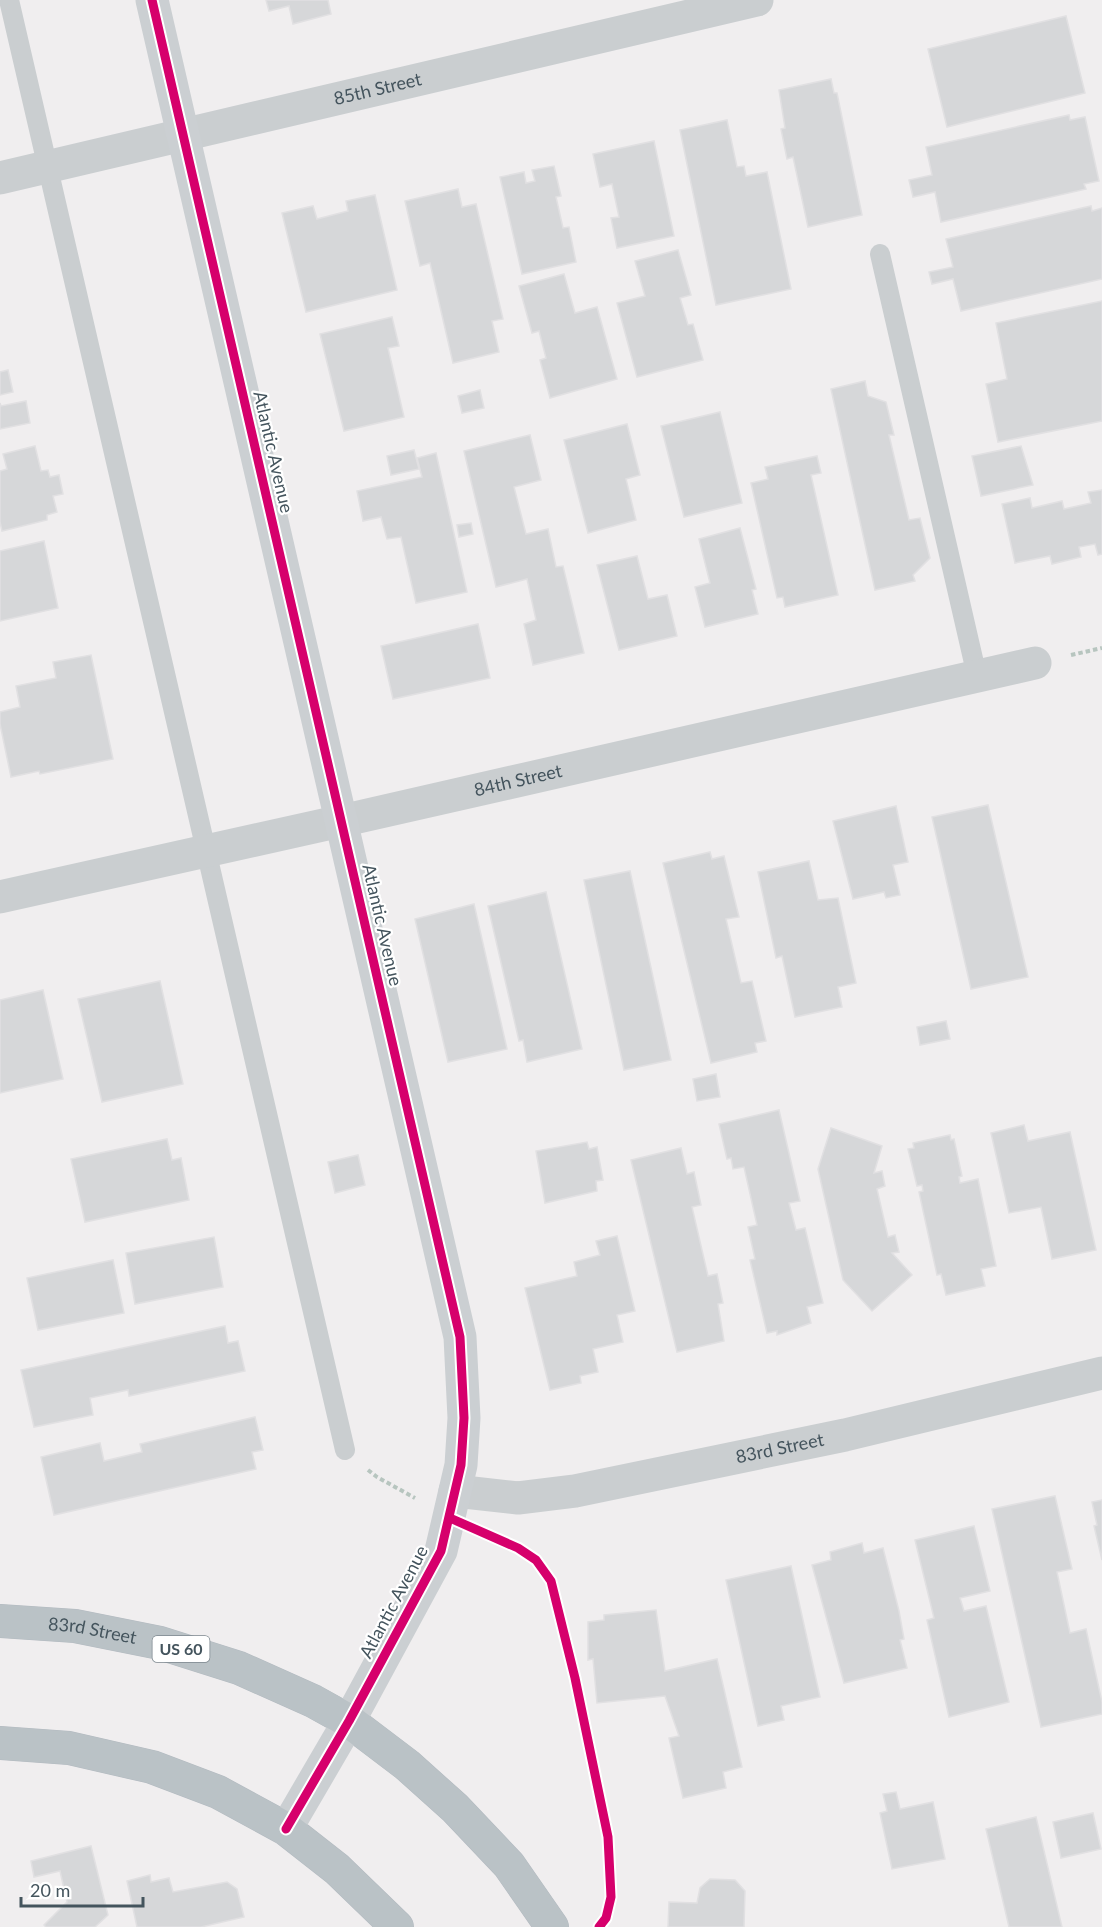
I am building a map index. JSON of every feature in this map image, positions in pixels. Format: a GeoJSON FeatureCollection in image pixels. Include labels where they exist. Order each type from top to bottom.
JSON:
{"type":"FeatureCollection","features":[{"type":"Feature","properties":{"kind":"highway","name":"83rd Street"},"geometry":{"type":"LineString","coordinates":[[0,1621],[75,1626],[160,1643],[239,1668],[313,1701],[349,1721]]}},
{"type":"Feature","properties":{"kind":"highway","name":"US 60"},"geometry":{"type":"LineString","coordinates":[[349,1721],[407,1765],[455,1808],[508,1865],[552,1927]]}},
{"type":"Feature","properties":{"kind":"highway"},"geometry":{"type":"LineString","coordinates":[[0,1743],[69,1748],[152,1767],[218,1792],[286,1829],[337,1869],[397,1927]]}},
{"type":"Feature","properties":{"kind":"street","name":"Atlantic Avenue"},"geometry":{"type":"LineString","coordinates":[[152,0],[460,1337],[464,1418],[461,1465],[441,1551],[349,1721],[286,1829]]}},
{"type":"Feature","properties":{"kind":"street","name":"85th Street"},"geometry":{"type":"LineString","coordinates":[[0,178],[757,0]]}},
{"type":"Feature","properties":{"kind":"street","name":"84th Street"},"geometry":{"type":"LineString","coordinates":[[0,897],[1035,663]]}},
{"type":"Feature","properties":{"kind":"street","name":"83rd Street"},"geometry":{"type":"LineString","coordinates":[[453,1505],[488,1496],[518,1498],[575,1491],[845,1435],[1102,1373]]}},
{"type":"Feature","properties":{"kind":"lane"},"geometry":{"type":"LineString","coordinates":[[9,0],[345,1450]]}},
{"type":"Feature","properties":{"kind":"lane"},"geometry":{"type":"LineString","coordinates":[[880,254],[977,676]]}},
{"type":"Feature","properties":{"kind":"path"},"geometry":{"type":"LineString","coordinates":[[345,1450],[377,1477],[453,1505]]}},
{"type":"Feature","properties":{"kind":"building"},"geometry":{"type":"Polygon","coordinates":[[[266,0],[328,0],[331,14],[293,24],[289,6],[269,11],[266,0]]]}},
{"type":"Feature","properties":{"kind":"building"},"geometry":{"type":"Polygon","coordinates":[[[1066,16],[1085,93],[947,127],[928,49],[1066,16]]]}},
{"type":"Feature","properties":{"kind":"building"},"geometry":{"type":"Polygon","coordinates":[[[831,79],[834,93],[837,93],[862,215],[808,227],[793,157],[787,159],[781,129],[785,128],[779,90],[831,79]]]}},
{"type":"Feature","properties":{"kind":"building"},"geometry":{"type":"Polygon","coordinates":[[[1069,115],[1070,120],[1085,117],[1099,181],[1084,184],[1086,189],[941,222],[935,192],[913,197],[909,180],[932,175],[926,147],[1069,115]]]}},
{"type":"Feature","properties":{"kind":"building"},"geometry":{"type":"Polygon","coordinates":[[[727,120],[737,167],[744,166],[746,176],[767,172],[791,289],[716,305],[680,130],[727,120]]]}},
{"type":"Feature","properties":{"kind":"building"},"geometry":{"type":"Polygon","coordinates":[[[654,141],[674,236],[617,248],[611,218],[619,217],[612,184],[600,187],[593,154],[654,141]]]}},
{"type":"Feature","properties":{"kind":"building"},"geometry":{"type":"Polygon","coordinates":[[[554,166],[561,196],[556,197],[563,228],[569,227],[576,262],[522,274],[500,177],[524,172],[526,183],[535,181],[532,170],[554,166]]]}},
{"type":"Feature","properties":{"kind":"building"},"geometry":{"type":"Polygon","coordinates":[[[458,189],[462,207],[476,204],[503,319],[492,321],[499,352],[453,363],[430,263],[420,266],[405,201],[458,189]]]}},
{"type":"Feature","properties":{"kind":"building"},"geometry":{"type":"Polygon","coordinates":[[[375,195],[397,290],[306,312],[282,213],[313,206],[317,219],[348,211],[346,201],[375,195]]]}},
{"type":"Feature","properties":{"kind":"building"},"geometry":{"type":"Polygon","coordinates":[[[1091,206],[1092,211],[1102,208],[1102,279],[961,311],[953,279],[932,284],[929,272],[953,267],[946,239],[1091,206]]]}},
{"type":"Feature","properties":{"kind":"building"},"geometry":{"type":"Polygon","coordinates":[[[678,250],[691,295],[680,298],[688,325],[693,324],[703,360],[637,377],[617,303],[645,296],[635,261],[678,250]]]}},
{"type":"Feature","properties":{"kind":"building"},"geometry":{"type":"Polygon","coordinates":[[[564,274],[575,313],[597,307],[617,379],[550,398],[540,360],[546,358],[539,331],[532,333],[519,286],[564,274]]]}},
{"type":"Feature","properties":{"kind":"building"},"geometry":{"type":"Polygon","coordinates":[[[1102,301],[1102,421],[998,442],[986,384],[1007,379],[996,323],[1102,301]]]}},
{"type":"Feature","properties":{"kind":"building"},"geometry":{"type":"Polygon","coordinates":[[[392,317],[399,346],[388,348],[404,417],[344,431],[320,334],[392,317]]]}},
{"type":"Feature","properties":{"kind":"building"},"geometry":{"type":"Polygon","coordinates":[[[8,370],[13,392],[0,395],[0,372],[8,370]]]}},
{"type":"Feature","properties":{"kind":"building"},"geometry":{"type":"Polygon","coordinates":[[[865,381],[868,396],[886,402],[894,435],[889,435],[909,520],[920,518],[930,558],[913,575],[915,581],[875,590],[831,389],[865,381]]]}},
{"type":"Feature","properties":{"kind":"building"},"geometry":{"type":"Polygon","coordinates":[[[480,390],[484,408],[462,413],[458,396],[480,390]]]}},
{"type":"Feature","properties":{"kind":"building"},"geometry":{"type":"Polygon","coordinates":[[[26,401],[30,423],[0,429],[0,403],[1,406],[26,401]]]}},
{"type":"Feature","properties":{"kind":"building"},"geometry":{"type":"Polygon","coordinates":[[[720,412],[742,503],[684,517],[661,426],[720,412]]]}},
{"type":"Feature","properties":{"kind":"building"},"geometry":{"type":"Polygon","coordinates":[[[627,424],[640,475],[626,479],[636,520],[588,533],[564,440],[627,424]]]}},
{"type":"Feature","properties":{"kind":"building"},"geometry":{"type":"Polygon","coordinates":[[[530,435],[541,480],[514,487],[526,534],[548,529],[556,567],[563,566],[584,653],[533,665],[524,624],[536,620],[527,579],[496,587],[464,451],[530,435]]]}},
{"type":"Feature","properties":{"kind":"building"},"geometry":{"type":"Polygon","coordinates":[[[35,446],[41,471],[48,470],[50,477],[59,475],[63,494],[53,496],[57,512],[47,515],[47,520],[2,531],[0,471],[7,469],[3,454],[35,446]]]}},
{"type":"Feature","properties":{"kind":"building"},"geometry":{"type":"Polygon","coordinates":[[[1021,446],[1033,485],[981,496],[972,456],[1021,446]]]}},
{"type":"Feature","properties":{"kind":"building"},"geometry":{"type":"Polygon","coordinates":[[[414,450],[419,469],[391,475],[387,456],[414,450]]]}},
{"type":"Feature","properties":{"kind":"building"},"geometry":{"type":"Polygon","coordinates":[[[436,453],[467,592],[416,603],[401,537],[387,539],[381,517],[363,521],[357,491],[422,477],[417,458],[436,453]]]}},
{"type":"Feature","properties":{"kind":"building"},"geometry":{"type":"Polygon","coordinates":[[[817,456],[821,473],[811,475],[838,595],[785,607],[783,597],[777,598],[751,483],[768,479],[765,467],[817,456]]]}},
{"type":"Feature","properties":{"kind":"building"},"geometry":{"type":"Polygon","coordinates":[[[1102,490],[1102,554],[1098,555],[1095,544],[1079,547],[1081,557],[1052,564],[1050,556],[1015,563],[1002,504],[1030,498],[1032,508],[1062,501],[1064,509],[1091,503],[1088,492],[1102,490]]]}},
{"type":"Feature","properties":{"kind":"building"},"geometry":{"type":"Polygon","coordinates":[[[471,523],[473,534],[459,537],[457,525],[471,523]]]}},
{"type":"Feature","properties":{"kind":"building"},"geometry":{"type":"Polygon","coordinates":[[[740,528],[756,589],[752,590],[758,614],[705,627],[695,587],[710,583],[699,539],[740,528]]]}},
{"type":"Feature","properties":{"kind":"building"},"geometry":{"type":"Polygon","coordinates":[[[44,541],[58,608],[0,621],[0,551],[44,541]]]}},
{"type":"Feature","properties":{"kind":"building"},"geometry":{"type":"Polygon","coordinates":[[[637,556],[648,599],[667,595],[677,636],[619,650],[597,565],[637,556]]]}},
{"type":"Feature","properties":{"kind":"building"},"geometry":{"type":"Polygon","coordinates":[[[478,624],[490,678],[393,699],[381,646],[478,624]]]}},
{"type":"Feature","properties":{"kind":"building"},"geometry":{"type":"Polygon","coordinates":[[[91,655],[113,759],[40,774],[39,771],[11,777],[0,724],[0,712],[20,707],[16,686],[56,678],[53,662],[91,655]]]}},
{"type":"Feature","properties":{"kind":"building"},"geometry":{"type":"Polygon","coordinates":[[[988,805],[1028,977],[971,989],[932,817],[988,805]]]}},
{"type":"Feature","properties":{"kind":"building"},"geometry":{"type":"Polygon","coordinates":[[[896,806],[908,862],[893,865],[900,895],[886,898],[884,892],[853,899],[833,821],[896,806]]]}},
{"type":"Feature","properties":{"kind":"building"},"geometry":{"type":"Polygon","coordinates":[[[710,852],[712,859],[724,856],[739,917],[726,919],[741,983],[752,981],[766,1041],[755,1043],[757,1052],[711,1063],[663,863],[710,852]]]}},
{"type":"Feature","properties":{"kind":"building"},"geometry":{"type":"Polygon","coordinates":[[[809,861],[818,900],[838,898],[856,983],[838,987],[842,1007],[795,1017],[782,956],[776,958],[758,872],[809,861]]]}},
{"type":"Feature","properties":{"kind":"building"},"geometry":{"type":"Polygon","coordinates":[[[630,871],[671,1060],[624,1070],[584,880],[630,871]]]}},
{"type":"Feature","properties":{"kind":"building"},"geometry":{"type":"Polygon","coordinates":[[[546,892],[582,1049],[527,1062],[523,1040],[519,1041],[488,906],[546,892]]]}},
{"type":"Feature","properties":{"kind":"building"},"geometry":{"type":"Polygon","coordinates":[[[474,904],[507,1049],[448,1062],[415,919],[474,904]]]}},
{"type":"Feature","properties":{"kind":"building"},"geometry":{"type":"Polygon","coordinates":[[[160,981],[183,1084],[102,1102],[78,999],[160,981]]]}},
{"type":"Feature","properties":{"kind":"building"},"geometry":{"type":"Polygon","coordinates":[[[43,990],[63,1079],[0,1093],[0,1000],[43,990]]]}},
{"type":"Feature","properties":{"kind":"building"},"geometry":{"type":"Polygon","coordinates":[[[946,1021],[950,1039],[920,1045],[917,1027],[946,1021]]]}},
{"type":"Feature","properties":{"kind":"building"},"geometry":{"type":"Polygon","coordinates":[[[716,1074],[720,1097],[697,1101],[693,1079],[716,1074]]]}},
{"type":"Feature","properties":{"kind":"building"},"geometry":{"type":"Polygon","coordinates":[[[779,1110],[800,1201],[789,1203],[796,1230],[805,1228],[823,1303],[807,1307],[811,1323],[777,1335],[777,1331],[767,1333],[750,1260],[755,1259],[748,1227],[757,1225],[744,1167],[733,1169],[731,1158],[727,1159],[719,1124],[779,1110]]]}},
{"type":"Feature","properties":{"kind":"building"},"geometry":{"type":"Polygon","coordinates":[[[1024,1125],[1028,1141],[1070,1132],[1096,1250],[1052,1259],[1041,1207],[1009,1213],[991,1133],[1024,1125]]]}},
{"type":"Feature","properties":{"kind":"building"},"geometry":{"type":"Polygon","coordinates":[[[831,1128],[882,1146],[874,1173],[882,1171],[885,1186],[877,1189],[888,1237],[895,1235],[899,1252],[892,1253],[912,1275],[872,1311],[843,1280],[818,1169],[831,1128]]]}},
{"type":"Feature","properties":{"kind":"building"},"geometry":{"type":"Polygon","coordinates":[[[950,1135],[951,1140],[954,1139],[962,1176],[959,1177],[960,1183],[978,1179],[996,1266],[981,1269],[985,1286],[946,1295],[941,1274],[937,1275],[919,1192],[923,1191],[922,1185],[917,1186],[908,1149],[914,1148],[913,1143],[950,1135]]]}},
{"type":"Feature","properties":{"kind":"building"},"geometry":{"type":"Polygon","coordinates":[[[167,1139],[172,1160],[181,1158],[189,1200],[85,1222],[71,1159],[167,1139]]]}},
{"type":"Feature","properties":{"kind":"building"},"geometry":{"type":"Polygon","coordinates":[[[587,1142],[589,1149],[597,1147],[603,1180],[596,1181],[597,1191],[545,1203],[536,1151],[587,1142]]]}},
{"type":"Feature","properties":{"kind":"building"},"geometry":{"type":"Polygon","coordinates":[[[681,1148],[687,1174],[694,1172],[701,1205],[692,1207],[708,1276],[717,1274],[723,1303],[718,1304],[724,1341],[677,1352],[631,1160],[681,1148]]]}},
{"type":"Feature","properties":{"kind":"building"},"geometry":{"type":"Polygon","coordinates":[[[358,1155],[365,1185],[335,1193],[328,1162],[358,1155]]]}},
{"type":"Feature","properties":{"kind":"building"},"geometry":{"type":"Polygon","coordinates":[[[617,1236],[635,1311],[617,1315],[623,1342],[593,1349],[598,1372],[580,1376],[581,1383],[550,1390],[525,1288],[577,1276],[574,1262],[600,1255],[596,1241],[617,1236]]]}},
{"type":"Feature","properties":{"kind":"building"},"geometry":{"type":"Polygon","coordinates":[[[214,1237],[223,1287],[135,1304],[126,1253],[214,1237]]]}},
{"type":"Feature","properties":{"kind":"building"},"geometry":{"type":"Polygon","coordinates":[[[113,1260],[124,1313],[38,1330],[27,1278],[113,1260]]]}},
{"type":"Feature","properties":{"kind":"building"},"geometry":{"type":"Polygon","coordinates":[[[225,1326],[228,1343],[238,1341],[245,1371],[129,1396],[128,1390],[90,1398],[93,1415],[34,1427],[21,1370],[225,1326]]]}},
{"type":"Feature","properties":{"kind":"building"},"geometry":{"type":"Polygon","coordinates":[[[255,1417],[263,1450],[252,1452],[256,1469],[54,1515],[41,1457],[100,1443],[104,1461],[142,1452],[140,1444],[255,1417]]]}},
{"type":"Feature","properties":{"kind":"building"},"geometry":{"type":"Polygon","coordinates":[[[1055,1496],[1072,1569],[1057,1572],[1070,1633],[1086,1629],[1102,1702],[1102,1714],[1041,1727],[992,1509],[1055,1496]]]}},
{"type":"Feature","properties":{"kind":"building"},"geometry":{"type":"Polygon","coordinates":[[[1102,1500],[1102,1560],[1094,1526],[1097,1525],[1092,1502],[1102,1500]]]}},
{"type":"Feature","properties":{"kind":"building"},"geometry":{"type":"Polygon","coordinates":[[[974,1526],[990,1591],[960,1598],[964,1611],[986,1606],[1009,1702],[949,1717],[927,1620],[934,1618],[915,1540],[974,1526]]]}},
{"type":"Feature","properties":{"kind":"building"},"geometry":{"type":"Polygon","coordinates":[[[862,1543],[864,1553],[883,1548],[899,1611],[904,1639],[900,1640],[907,1668],[844,1683],[812,1565],[831,1560],[830,1552],[862,1543]]]}},
{"type":"Feature","properties":{"kind":"building"},"geometry":{"type":"Polygon","coordinates":[[[791,1566],[820,1697],[781,1706],[784,1720],[758,1726],[726,1580],[791,1566]]]}},
{"type":"Feature","properties":{"kind":"building"},"geometry":{"type":"Polygon","coordinates":[[[656,1610],[665,1671],[717,1659],[742,1767],[723,1772],[726,1788],[683,1798],[669,1738],[679,1736],[665,1696],[597,1703],[593,1659],[588,1660],[588,1622],[604,1620],[604,1615],[656,1610]]]}},
{"type":"Feature","properties":{"kind":"building"},"geometry":{"type":"Polygon","coordinates":[[[896,1792],[900,1809],[933,1802],[945,1859],[892,1869],[880,1813],[887,1811],[883,1794],[896,1792]]]}},
{"type":"Feature","properties":{"kind":"building"},"geometry":{"type":"Polygon","coordinates":[[[1093,1813],[1101,1849],[1061,1858],[1053,1822],[1093,1813]]]}},
{"type":"Feature","properties":{"kind":"building"},"geometry":{"type":"Polygon","coordinates":[[[1036,1817],[1062,1927],[1009,1927],[986,1829],[1036,1817]]]}},
{"type":"Feature","properties":{"kind":"building"},"geometry":{"type":"Polygon","coordinates":[[[91,1846],[108,1915],[95,1927],[46,1927],[44,1925],[67,1902],[60,1871],[34,1877],[31,1861],[91,1846]]]}},
{"type":"Feature","properties":{"kind":"building"},"geometry":{"type":"Polygon","coordinates":[[[150,1875],[151,1882],[169,1878],[173,1892],[227,1882],[237,1889],[244,1917],[201,1927],[137,1927],[127,1881],[150,1875]]]}},
{"type":"Feature","properties":{"kind":"building"},"geometry":{"type":"Polygon","coordinates":[[[710,1879],[735,1880],[745,1891],[744,1927],[668,1927],[669,1902],[697,1903],[700,1888],[710,1879]]]}},
{"type":"Feature","properties":{"kind":"cycle path"},"geometry":{"type":"LineString","coordinates":[[152,0],[460,1337],[464,1418],[461,1465],[441,1551],[349,1721],[286,1829]]}},
{"type":"Feature","properties":{"kind":"cycle path"},"geometry":{"type":"LineString","coordinates":[[450,1518],[518,1548],[536,1560],[551,1581],[575,1678],[608,1837],[611,1897],[606,1918],[599,1927]]}}]}
